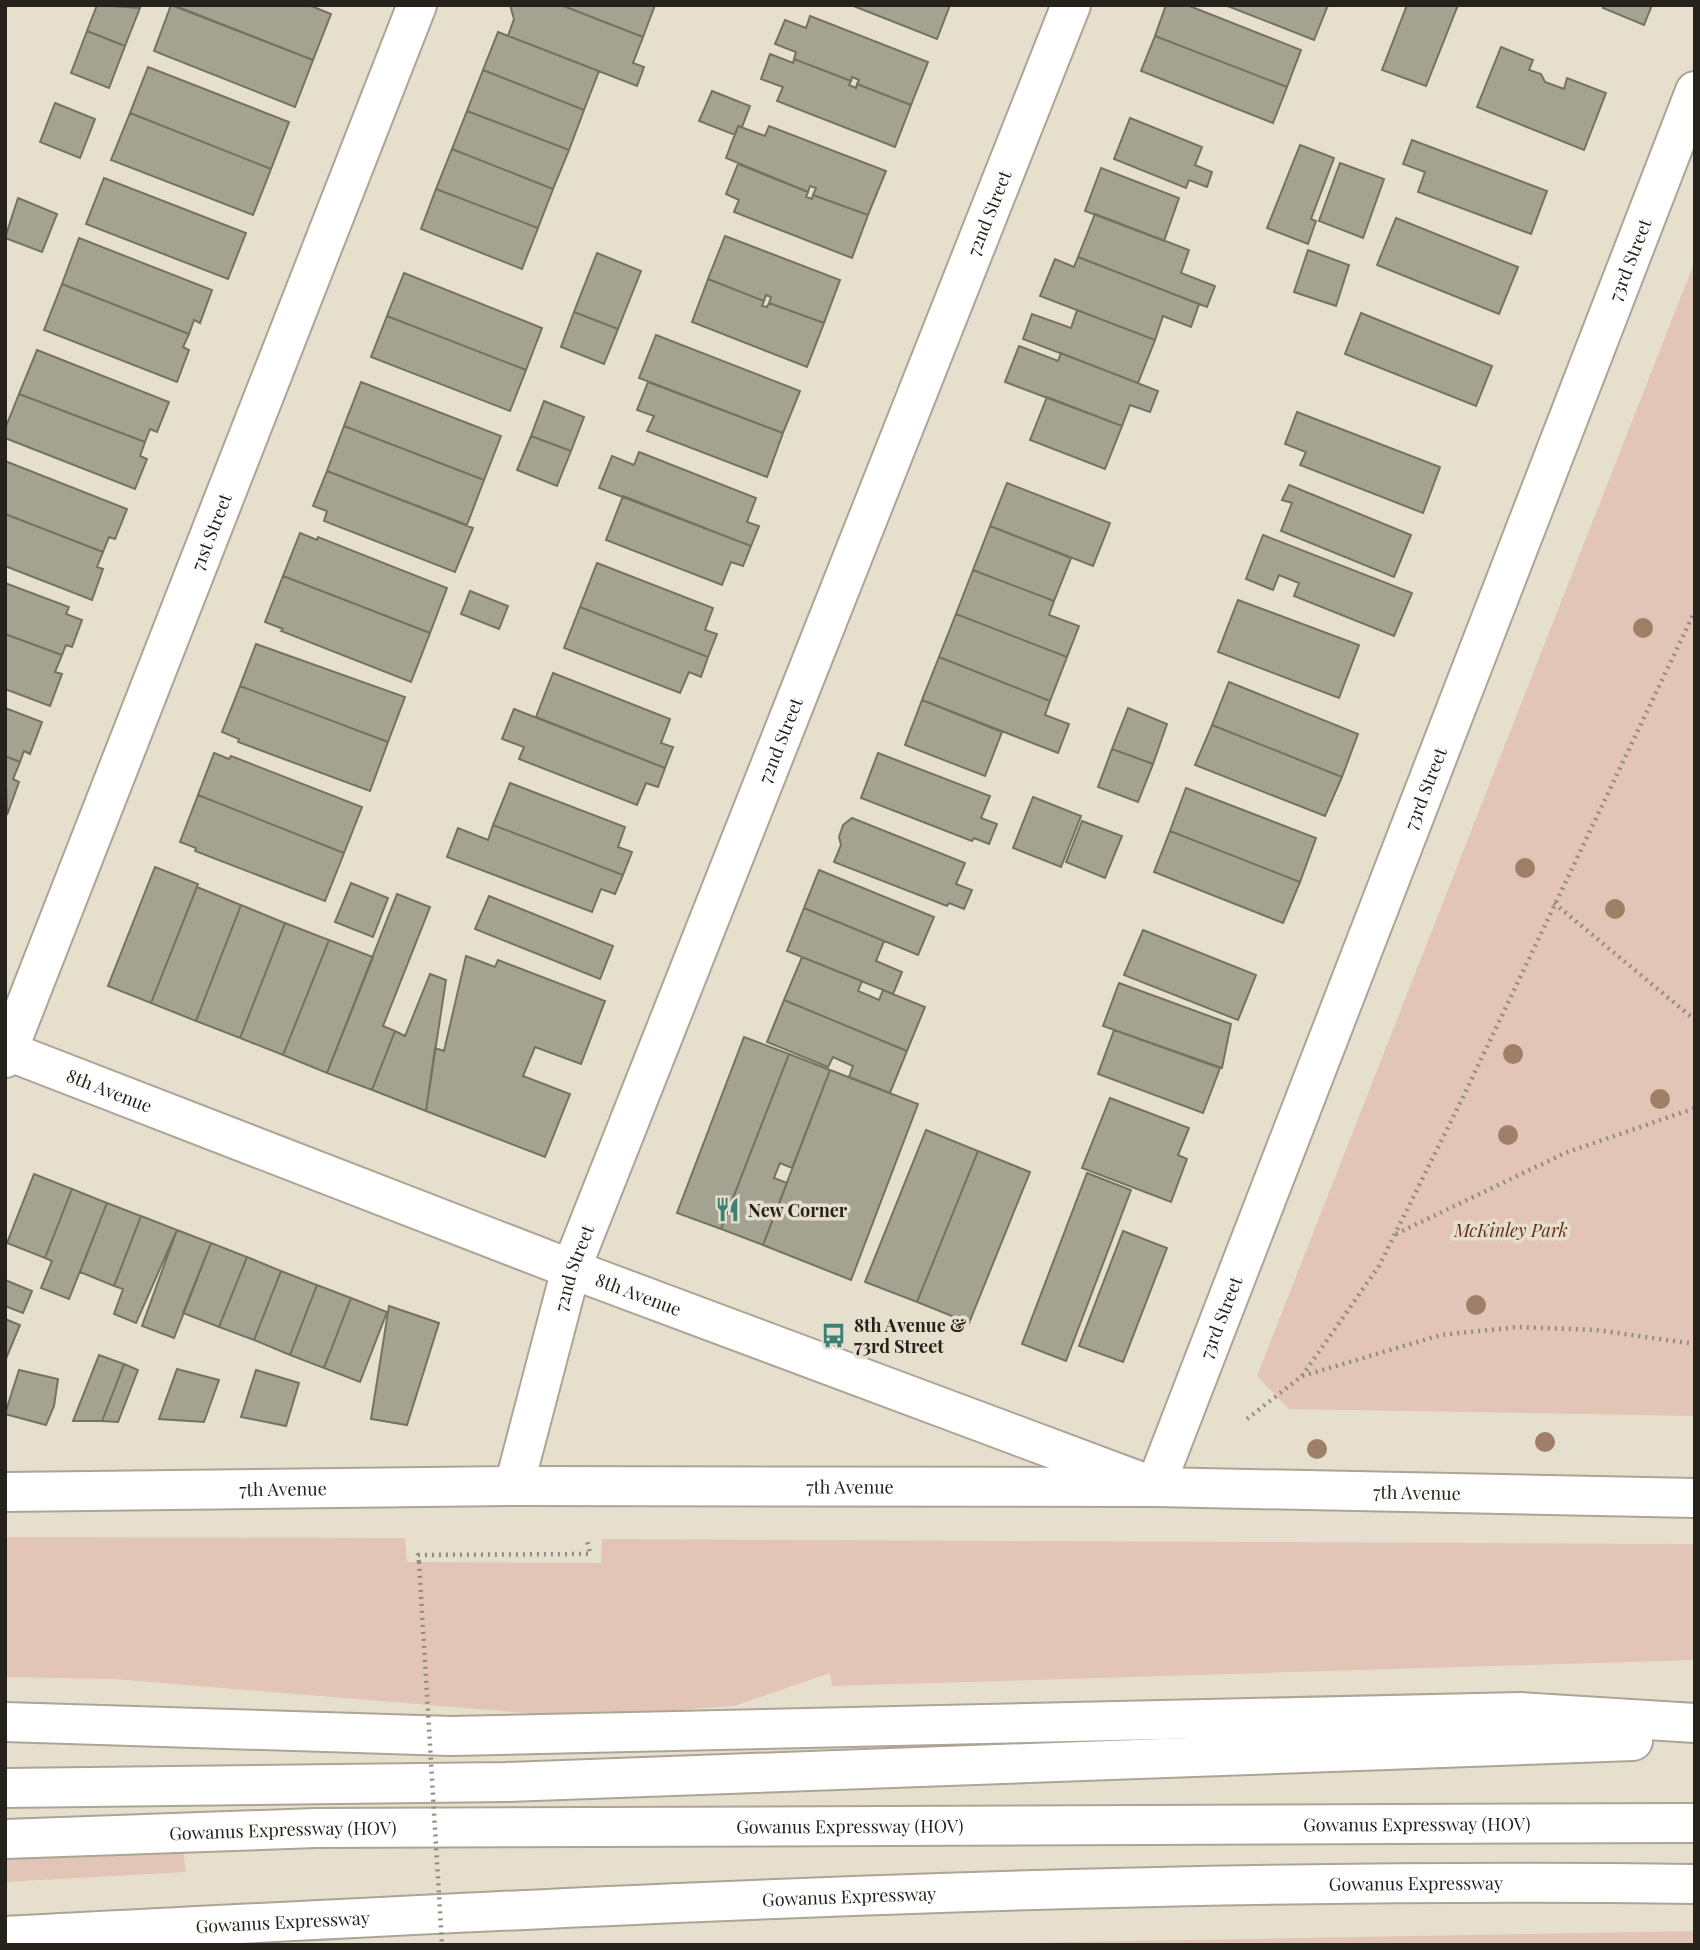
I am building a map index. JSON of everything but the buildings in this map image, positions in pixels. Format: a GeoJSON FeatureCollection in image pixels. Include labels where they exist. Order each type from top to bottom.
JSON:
{"type":"FeatureCollection","features":[{"type":"Feature","properties":{"kind":"main road","name":"71st Street"},"geometry":{"type":"LineString","coordinates":[[6,1053],[417,5]]}},
{"type":"Feature","properties":{"kind":"main road","name":"72nd Street"},"geometry":{"type":"LineString","coordinates":[[514,1486],[571,1269],[1071,5]]}},
{"type":"Feature","properties":{"kind":"main road","name":"73rd Street"},"geometry":{"type":"LineString","coordinates":[[1155,1487],[1695,91]]}},
{"type":"Feature","properties":{"kind":"main road","name":"8th Avenue"},"geometry":{"type":"LineString","coordinates":[[6,1053],[571,1269],[1155,1487]]}},
{"type":"Feature","properties":{"kind":"main road","name":"7th Avenue"},"geometry":{"type":"LineString","coordinates":[[5,1492],[514,1486],[1155,1487],[1695,1498]]}},
{"type":"Feature","properties":{"kind":"main road"},"geometry":{"type":"LineString","coordinates":[[5,1722],[451,1736],[1521,1712],[1695,1723]]}},
{"type":"Feature","properties":{"kind":"main road"},"geometry":{"type":"LineString","coordinates":[[5,1788],[506,1782],[1695,1739]]}},
{"type":"Feature","properties":{"kind":"main road","name":"Gowanus Expressway (HOV)"},"geometry":{"type":"LineString","coordinates":[[5,1839],[330,1828],[1695,1822]]}},
{"type":"Feature","properties":{"kind":"main road","name":"Gowanus Expressway"},"geometry":{"type":"LineString","coordinates":[[5,1936],[1059,1889],[1526,1881],[1695,1884]]}},
{"type":"Feature","properties":{"kind":"path"},"geometry":{"type":"LineString","coordinates":[[1247,1419],[1302,1376],[1379,1266],[1695,612]]}},
{"type":"Feature","properties":{"kind":"path"},"geometry":{"type":"LineString","coordinates":[[1554,903],[1695,1020]]}},
{"type":"Feature","properties":{"kind":"path"},"geometry":{"type":"LineString","coordinates":[[1394,1235],[1565,1153],[1695,1108]]}},
{"type":"Feature","properties":{"kind":"path"},"geometry":{"type":"LineString","coordinates":[[1302,1376],[1441,1335],[1517,1327],[1596,1330],[1695,1344]]}},
{"type":"Feature","properties":{"kind":"path"},"geometry":{"type":"LineString","coordinates":[[442,1945],[418,1555],[590,1554],[587,1540]]}},
{"type":"Feature","properties":{"kind":"green space","name":"McKinley Park"},"geometry":{"type":"Polygon","coordinates":[[[1695,261],[1695,1416],[1289,1409],[1257,1376],[1695,261]]]}},
{"type":"Feature","properties":{"kind":"green space"},"geometry":{"type":"Polygon","coordinates":[[[5,1537],[405,1538],[407,1562],[601,1563],[602,1539],[1695,1544],[1695,1660],[832,1686],[830,1673],[734,1706],[573,1717],[114,1679],[5,1677],[5,1537]]]}},
{"type":"Feature","properties":{"kind":"green space"},"geometry":{"type":"Polygon","coordinates":[[[183,1851],[186,1872],[5,1882],[5,1855],[183,1851]]]}},
{"type":"Feature","properties":{"kind":"green space"},"geometry":{"type":"Polygon","coordinates":[[[1695,1931],[1695,1945],[901,1945],[1695,1931]]]}},
{"type":"Feature","properties":{"kind":"place","name":"New Corner"},"geometry":{"type":"Point","coordinates":[728,1210]}},
{"type":"Feature","properties":{"kind":"place","name":"8th Avenue & 73rd Street"},"geometry":{"type":"Point","coordinates":[834,1335]}}]}
